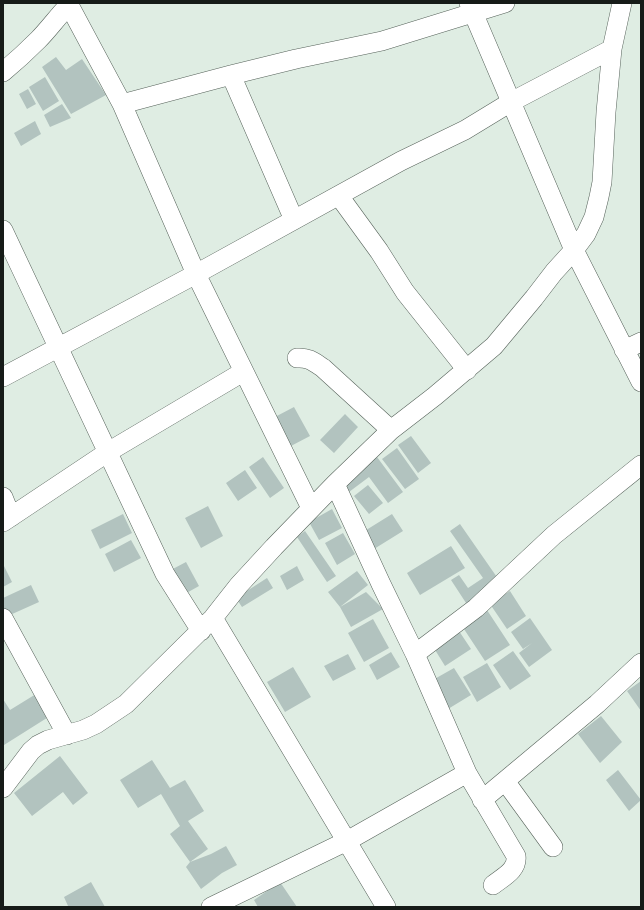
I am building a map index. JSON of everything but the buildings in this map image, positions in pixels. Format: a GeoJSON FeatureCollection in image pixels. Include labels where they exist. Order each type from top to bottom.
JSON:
{"type":"FeatureCollection","features":[{"type":"Feature","properties":{"kind":"street"},"geometry":{"type":"LineString","coordinates":[[122,104],[231,75],[382,41],[426,28],[471,8],[505,3]]}},
{"type":"Feature","properties":{"kind":"street"},"geometry":{"type":"LineString","coordinates":[[3,788],[31,751],[38,745],[48,740],[83,730],[96,724],[126,704],[207,624],[244,580],[335,484],[391,430],[467,370],[494,346],[554,272],[574,250],[586,234],[594,217],[602,182],[606,112],[612,49],[622,3]]}},
{"type":"Feature","properties":{"kind":"street"},"geometry":{"type":"LineString","coordinates":[[3,72],[38,40],[69,4],[122,104],[196,274],[311,508]]}},
{"type":"Feature","properties":{"kind":"street"},"geometry":{"type":"LineString","coordinates":[[471,8],[574,250],[633,346],[641,382]]}},
{"type":"Feature","properties":{"kind":"street"},"geometry":{"type":"LineString","coordinates":[[3,378],[401,161],[465,130],[511,102],[612,49]]}},
{"type":"Feature","properties":{"kind":"street"},"geometry":{"type":"LineString","coordinates":[[231,75],[294,220]]}},
{"type":"Feature","properties":{"kind":"street"},"geometry":{"type":"LineString","coordinates":[[339,196],[405,292],[467,370]]}},
{"type":"Feature","properties":{"kind":"street"},"geometry":{"type":"LineString","coordinates":[[3,230],[165,574],[207,624],[347,841],[386,907]]}},
{"type":"Feature","properties":{"kind":"street"},"geometry":{"type":"LineString","coordinates":[[297,358],[312,360],[323,368],[391,430]]}},
{"type":"Feature","properties":{"kind":"street"},"geometry":{"type":"LineString","coordinates":[[3,497],[7,519],[108,452],[244,372]]}},
{"type":"Feature","properties":{"kind":"street"},"geometry":{"type":"LineString","coordinates":[[415,654],[476,608],[554,535],[641,465]]}},
{"type":"Feature","properties":{"kind":"street"},"geometry":{"type":"LineString","coordinates":[[335,484],[415,654],[467,773],[516,856],[517,863],[511,871],[493,885]]}},
{"type":"Feature","properties":{"kind":"street"},"geometry":{"type":"LineString","coordinates":[[3,618],[67,735]]}},
{"type":"Feature","properties":{"kind":"street"},"geometry":{"type":"LineString","coordinates":[[482,800],[597,704],[641,663]]}},
{"type":"Feature","properties":{"kind":"street"},"geometry":{"type":"LineString","coordinates":[[211,907],[347,841],[467,773]]}},
{"type":"Feature","properties":{"kind":"street"},"geometry":{"type":"LineString","coordinates":[[505,781],[553,847]]}}]}
